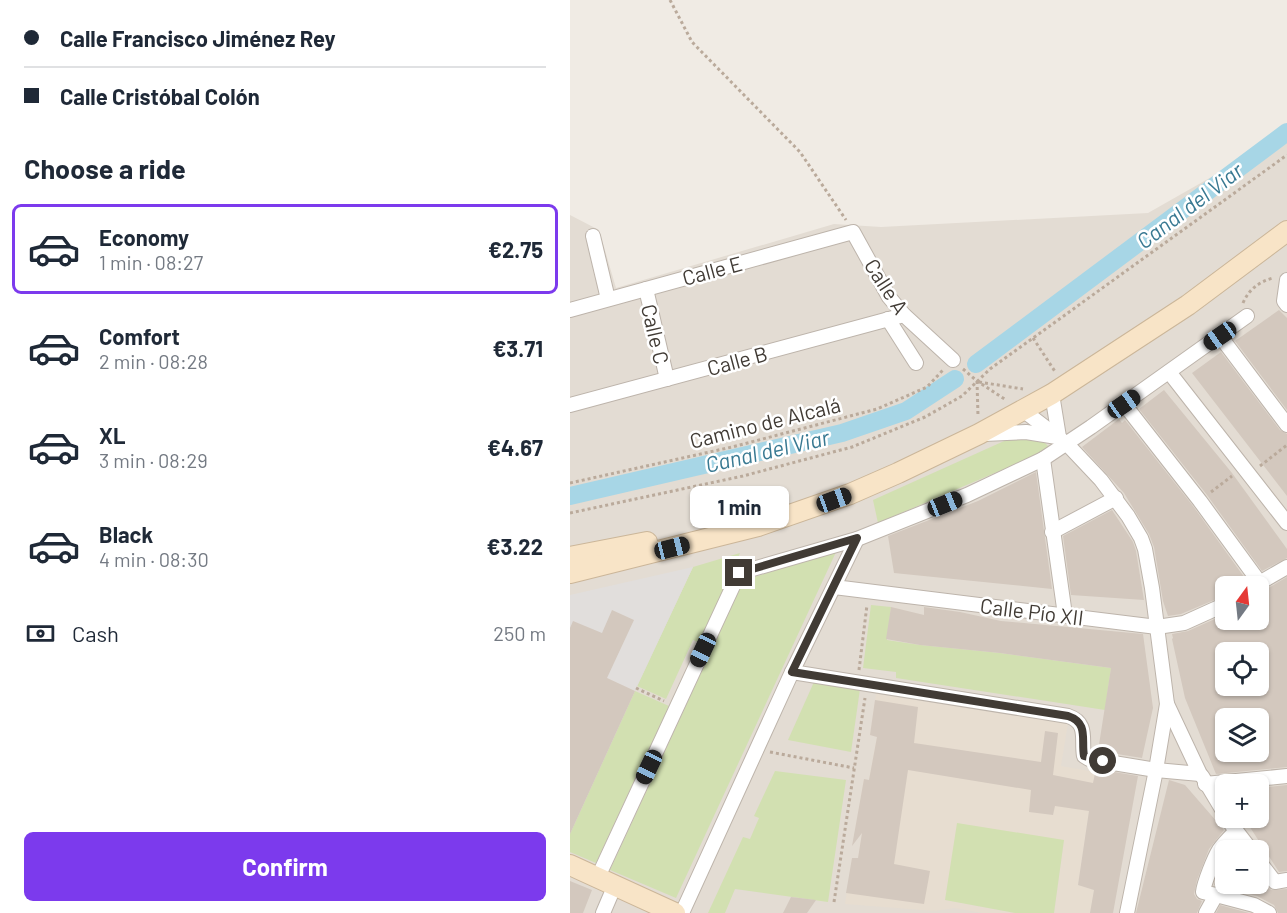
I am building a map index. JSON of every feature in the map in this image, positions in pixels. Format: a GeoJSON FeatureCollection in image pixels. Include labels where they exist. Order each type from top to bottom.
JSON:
{"type":"FeatureCollection","features":[{"type":"Feature","properties":{"kind":"main road"},"geometry":{"type":"LineString","coordinates":[[570,573],[758,526],[850,494],[898,473],[1024,411],[1055,386],[1188,305],[1286,232]]}},
{"type":"Feature","properties":{"kind":"main road"},"geometry":{"type":"LineString","coordinates":[[570,557],[680,536],[756,516],[898,473]]}},
{"type":"Feature","properties":{"kind":"main road"},"geometry":{"type":"LineString","coordinates":[[570,865],[675,913]]}},
{"type":"Feature","properties":{"kind":"street","name":"Calle E"},"geometry":{"type":"LineString","coordinates":[[570,310],[853,232]]}},
{"type":"Feature","properties":{"kind":"street","name":"Calle A"},"geometry":{"type":"LineString","coordinates":[[853,232],[889,297],[903,315],[953,360]]}},
{"type":"Feature","properties":{"kind":"street"},"geometry":{"type":"LineString","coordinates":[[593,236],[608,299]]}},
{"type":"Feature","properties":{"kind":"street"},"geometry":{"type":"LineString","coordinates":[[1287,280],[1284,301],[1287,305]]}},
{"type":"Feature","properties":{"kind":"street","name":"Calle C"},"geometry":{"type":"LineString","coordinates":[[646,289],[667,379]]}},
{"type":"Feature","properties":{"kind":"street","name":"Calle B"},"geometry":{"type":"LineString","coordinates":[[570,405],[903,315]]}},
{"type":"Feature","properties":{"kind":"street"},"geometry":{"type":"LineString","coordinates":[[603,913],[607,881],[677,707],[739,573],[857,538],[967,495],[1043,459],[1063,440],[1124,404],[1247,316]]}},
{"type":"Feature","properties":{"kind":"street","name":"Calle A"},"geometry":{"type":"LineString","coordinates":[[888,319],[916,363]]}},
{"type":"Feature","properties":{"kind":"street"},"geometry":{"type":"LineString","coordinates":[[1220,336],[1287,425]]}},
{"type":"Feature","properties":{"kind":"street"},"geometry":{"type":"LineString","coordinates":[[1169,372],[1287,523]]}},
{"type":"Feature","properties":{"kind":"street"},"geometry":{"type":"LineString","coordinates":[[1055,386],[1063,440]]}},
{"type":"Feature","properties":{"kind":"street"},"geometry":{"type":"LineString","coordinates":[[1124,404],[1200,501],[1251,576]]}},
{"type":"Feature","properties":{"kind":"street"},"geometry":{"type":"LineString","coordinates":[[1024,411],[1063,440],[1116,498],[1141,538],[1152,588],[1167,704],[1156,770],[1126,913]]}},
{"type":"Feature","properties":{"kind":"street"},"geometry":{"type":"LineString","coordinates":[[979,434],[1026,432],[1063,440]]}},
{"type":"Feature","properties":{"kind":"street"},"geometry":{"type":"LineString","coordinates":[[1043,459],[1065,615]]}},
{"type":"Feature","properties":{"kind":"street"},"geometry":{"type":"LineString","coordinates":[[1052,532],[1116,498]]}},
{"type":"Feature","properties":{"kind":"street"},"geometry":{"type":"LineString","coordinates":[[682,913],[792,672],[857,538]]}},
{"type":"Feature","properties":{"kind":"street"},"geometry":{"type":"LineString","coordinates":[[1269,578],[1287,567]]}},
{"type":"Feature","properties":{"kind":"street","name":"Calle Pío XII"},"geometry":{"type":"LineString","coordinates":[[834,587],[1157,627],[1184,623],[1215,609]]}},
{"type":"Feature","properties":{"kind":"street"},"geometry":{"type":"LineString","coordinates":[[792,672],[1068,716],[1082,726],[1084,756],[1089,759],[1203,779],[1287,776]]}},
{"type":"Feature","properties":{"kind":"street"},"geometry":{"type":"LineString","coordinates":[[1167,704],[1215,799]]}},
{"type":"Feature","properties":{"kind":"street"},"geometry":{"type":"LineString","coordinates":[[1234,828],[1243,840]]}},
{"type":"Feature","properties":{"kind":"street"},"geometry":{"type":"LineString","coordinates":[[1236,831],[1218,851],[1212,870],[1205,881],[1203,892],[1254,905],[1269,913]]}},
{"type":"Feature","properties":{"kind":"street"},"geometry":{"type":"LineString","coordinates":[[1269,875],[1275,882],[1287,880]]}},
{"type":"Feature","properties":{"kind":"street"},"geometry":{"type":"LineString","coordinates":[[1206,913],[1216,895]]}},
{"type":"Feature","properties":{"kind":"path"},"geometry":{"type":"LineString","coordinates":[[670,0],[692,42],[800,152],[853,232]]}},
{"type":"Feature","properties":{"kind":"path"},"geometry":{"type":"LineString","coordinates":[[570,513],[743,476],[852,447],[925,417],[962,396],[990,369],[1287,155]]}},
{"type":"Feature","properties":{"kind":"path"},"geometry":{"type":"LineString","coordinates":[[1247,316],[1243,304],[1246,295],[1253,288],[1273,278],[1287,280]]}},
{"type":"Feature","properties":{"kind":"path"},"geometry":{"type":"LineString","coordinates":[[977,381],[1055,386],[1033,338]]}},
{"type":"Feature","properties":{"kind":"path","name":"Camino de Alcalá"},"geometry":{"type":"LineString","coordinates":[[570,483],[732,447],[877,409],[927,387],[953,360]]}},
{"type":"Feature","properties":{"kind":"path"},"geometry":{"type":"LineString","coordinates":[[977,381],[1024,411]]}},
{"type":"Feature","properties":{"kind":"path"},"geometry":{"type":"LineString","coordinates":[[977,381],[979,434]]}},
{"type":"Feature","properties":{"kind":"path"},"geometry":{"type":"LineString","coordinates":[[1200,501],[1287,445]]}},
{"type":"Feature","properties":{"kind":"path"},"geometry":{"type":"LineString","coordinates":[[834,902],[854,768],[868,591]]}},
{"type":"Feature","properties":{"kind":"path"},"geometry":{"type":"LineString","coordinates":[[636,688],[677,707]]}},
{"type":"Feature","properties":{"kind":"path"},"geometry":{"type":"LineString","coordinates":[[768,752],[854,768]]}},
{"type":"Feature","properties":{"kind":"shaded area"},"geometry":{"type":"Polygon","coordinates":[[[1287,134],[1287,913],[570,913],[570,215],[599,230],[616,288],[834,224],[881,227],[1148,213],[1287,134]]]}},
{"type":"Feature","properties":{"kind":"shaded area"},"geometry":{"type":"Polygon","coordinates":[[[693,567],[635,691],[570,661],[570,595],[693,567]]]}},
{"type":"Feature","properties":{"kind":"shaded area"},"geometry":{"type":"Polygon","coordinates":[[[876,694],[1068,723],[1061,766],[1095,772],[1078,885],[1094,890],[1090,913],[1054,913],[1064,840],[945,900],[1015,913],[983,913],[954,908],[935,911],[845,904],[852,858],[858,858],[862,834],[855,832],[864,779],[869,780],[877,737],[870,735],[876,694]]]}},
{"type":"Feature","properties":{"kind":"green space"},"geometry":{"type":"Polygon","coordinates":[[[1013,437],[1041,439],[1051,449],[878,523],[873,500],[1013,437]]]}},
{"type":"Feature","properties":{"kind":"green space"},"geometry":{"type":"Polygon","coordinates":[[[836,552],[676,898],[610,870],[744,580],[836,552]]]}},
{"type":"Feature","properties":{"kind":"green space"},"geometry":{"type":"Polygon","coordinates":[[[740,553],[700,643],[693,640],[666,699],[637,686],[693,567],[740,553]]]}},
{"type":"Feature","properties":{"kind":"green space"},"geometry":{"type":"Polygon","coordinates":[[[871,605],[891,607],[887,640],[1111,668],[1105,710],[896,678],[896,672],[863,668],[871,605]]]}},
{"type":"Feature","properties":{"kind":"green space"},"geometry":{"type":"Polygon","coordinates":[[[814,682],[860,689],[851,752],[788,740],[814,682]]]}},
{"type":"Feature","properties":{"kind":"green space"},"geometry":{"type":"Polygon","coordinates":[[[635,691],[669,706],[596,863],[570,852],[570,834],[635,691]]]}},
{"type":"Feature","properties":{"kind":"green space"},"geometry":{"type":"Polygon","coordinates":[[[775,771],[846,780],[828,902],[735,889],[725,913],[708,913],[743,837],[750,839],[759,818],[754,816],[775,771]]]}},
{"type":"Feature","properties":{"kind":"green space"},"geometry":{"type":"Polygon","coordinates":[[[957,823],[1064,840],[1054,913],[1015,913],[945,900],[957,823]]]}},
{"type":"Feature","properties":{"kind":"building"},"geometry":{"type":"Polygon","coordinates":[[[1279,310],[1287,318],[1287,410],[1235,341],[1279,310]]]}},
{"type":"Feature","properties":{"kind":"building"},"geometry":{"type":"Polygon","coordinates":[[[1221,352],[1280,430],[1287,434],[1287,496],[1192,373],[1221,352]]]}},
{"type":"Feature","properties":{"kind":"building"},"geometry":{"type":"Polygon","coordinates":[[[1164,390],[1232,473],[1287,549],[1287,558],[1262,571],[1207,495],[1139,409],[1164,390]]]}},
{"type":"Feature","properties":{"kind":"building"},"geometry":{"type":"Polygon","coordinates":[[[1119,419],[1122,423],[1125,420],[1193,506],[1243,576],[1215,576],[1215,600],[1181,614],[1168,616],[1163,601],[1154,547],[1149,534],[1124,493],[1082,447],[1119,419]]]}},
{"type":"Feature","properties":{"kind":"building"},"geometry":{"type":"Polygon","coordinates":[[[1036,472],[1052,589],[894,573],[888,536],[978,501],[1036,472]]]}},
{"type":"Feature","properties":{"kind":"building"},"geometry":{"type":"Polygon","coordinates":[[[1112,510],[1133,542],[1144,600],[1071,595],[1063,536],[1112,510]]]}},
{"type":"Feature","properties":{"kind":"building"},"geometry":{"type":"Polygon","coordinates":[[[1287,577],[1287,767],[1216,774],[1185,698],[1172,639],[1172,634],[1188,631],[1215,619],[1215,630],[1269,630],[1269,588],[1287,577]]]}},
{"type":"Feature","properties":{"kind":"building"},"geometry":{"type":"Polygon","coordinates":[[[891,607],[924,615],[924,607],[1001,621],[1143,634],[1153,708],[1142,758],[1098,751],[1111,668],[886,639],[891,607]]]}},
{"type":"Feature","properties":{"kind":"building"},"geometry":{"type":"Polygon","coordinates":[[[612,610],[634,620],[607,678],[635,691],[570,834],[570,628],[573,621],[602,633],[612,610]]]}},
{"type":"Feature","properties":{"kind":"building"},"geometry":{"type":"Polygon","coordinates":[[[875,700],[918,707],[914,743],[1041,762],[1045,731],[1058,733],[1053,775],[1093,783],[1096,769],[1138,776],[1113,913],[1090,913],[1094,890],[1078,885],[1089,811],[1055,806],[1053,815],[1029,812],[1031,790],[908,770],[894,864],[930,871],[924,904],[846,893],[852,858],[858,858],[862,833],[852,846],[864,779],[869,780],[877,737],[870,735],[875,700]]]}},
{"type":"Feature","properties":{"kind":"building"},"geometry":{"type":"Polygon","coordinates":[[[1169,780],[1185,785],[1215,820],[1215,828],[1224,830],[1209,849],[1197,880],[1194,894],[1202,901],[1197,913],[1136,913],[1169,780]]]}},
{"type":"Feature","properties":{"kind":"building"},"geometry":{"type":"Polygon","coordinates":[[[1287,785],[1287,871],[1279,872],[1269,857],[1269,840],[1258,840],[1250,828],[1269,828],[1269,787],[1287,785]]]}},
{"type":"Feature","properties":{"kind":"building"},"geometry":{"type":"Polygon","coordinates":[[[570,881],[592,890],[583,913],[570,913],[570,881]]]}},
{"type":"Feature","properties":{"kind":"building"},"geometry":{"type":"Polygon","coordinates":[[[1269,888],[1271,890],[1287,889],[1287,913],[1278,913],[1274,905],[1249,894],[1269,894],[1269,888]]]}},
{"type":"Feature","properties":{"kind":"building"},"geometry":{"type":"Polygon","coordinates":[[[791,897],[816,900],[807,913],[783,913],[791,897]]]}},
{"type":"Feature","properties":{"kind":"building"},"geometry":{"type":"Polygon","coordinates":[[[1220,905],[1249,913],[1216,913],[1220,905]]]}},
{"type":"Feature","properties":{"kind":"waterway","name":"Canal del Viar"},"geometry":{"type":"LineString","coordinates":[[976,364],[1287,132]]}},
{"type":"Feature","properties":{"kind":"waterway","name":"Canal del Viar"},"geometry":{"type":"LineString","coordinates":[[570,496],[842,433],[906,411],[955,379]]}},
{"type":"Feature","properties":{"kind":"route"},"geometry":{"type":"LineString","coordinates":[[739,573],[857,538],[792,672],[1068,716],[1074,718],[1082,726],[1084,756],[1103,761]]}}]}
